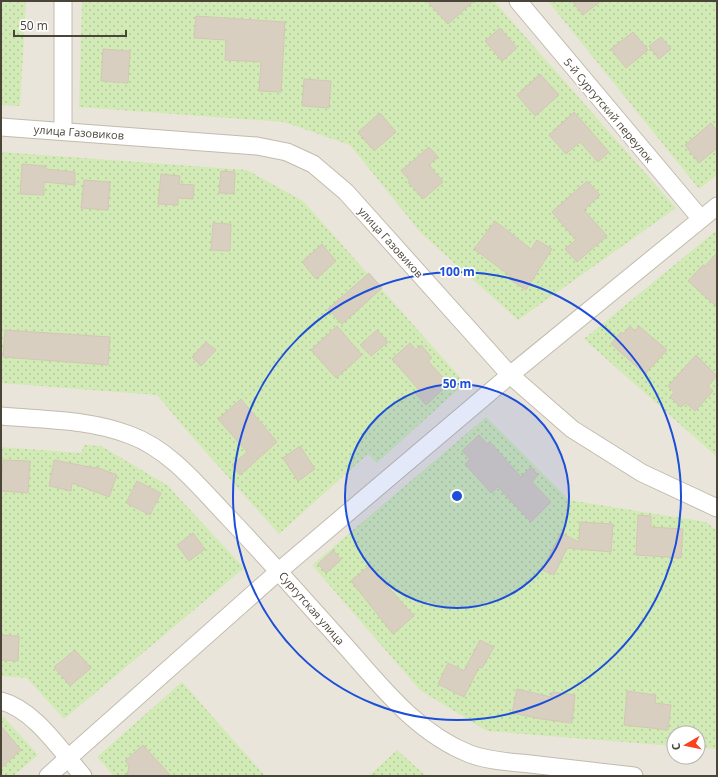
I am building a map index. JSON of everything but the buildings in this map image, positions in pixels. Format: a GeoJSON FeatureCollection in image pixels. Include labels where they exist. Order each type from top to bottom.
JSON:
{"type":"FeatureCollection","features":[{"type":"Feature","properties":{"kind":"street"},"geometry":{"type":"LineString","coordinates":[[63,1],[63,131]]}},
{"type":"Feature","properties":{"kind":"street","name":"5-й Сургутский переулок"},"geometry":{"type":"LineString","coordinates":[[518,1],[701,219]]}},
{"type":"Feature","properties":{"kind":"street","name":"улица Газовиков"},"geometry":{"type":"LineString","coordinates":[[1,127],[257,146],[287,152],[313,164],[346,192],[510,375],[572,429],[642,473],[717,508]]}},
{"type":"Feature","properties":{"kind":"street"},"geometry":{"type":"LineString","coordinates":[[48,776],[279,571],[510,375],[717,206]]}},
{"type":"Feature","properties":{"kind":"street","name":"Сургутская улица"},"geometry":{"type":"LineString","coordinates":[[1,416],[82,422],[107,427],[132,436],[159,450],[186,473],[279,571],[389,696],[414,720],[440,739],[471,754],[506,761],[634,776]]}},
{"type":"Feature","properties":{"kind":"street"},"geometry":{"type":"LineString","coordinates":[[1,701],[20,709],[35,721],[83,776]]}},
{"type":"Feature","properties":{"kind":"shaded area"},"geometry":{"type":"Polygon","coordinates":[[[1,1],[717,1],[717,776],[1,776],[1,1]]]}},
{"type":"Feature","properties":{"kind":"green space"},"geometry":{"type":"Polygon","coordinates":[[[1,1],[26,1],[20,106],[1,105],[1,1]]]}},
{"type":"Feature","properties":{"kind":"green space"},"geometry":{"type":"Polygon","coordinates":[[[82,1],[494,1],[676,208],[518,320],[421,233],[350,145],[284,122],[79,107],[82,1]]]}},
{"type":"Feature","properties":{"kind":"green space"},"geometry":{"type":"Polygon","coordinates":[[[548,1],[717,1],[717,175],[699,189],[548,1]]]}},
{"type":"Feature","properties":{"kind":"green space"},"geometry":{"type":"Polygon","coordinates":[[[1,152],[247,170],[303,201],[465,383],[377,463],[368,454],[279,534],[157,395],[1,383],[1,152]]]}},
{"type":"Feature","properties":{"kind":"green space"},"geometry":{"type":"Polygon","coordinates":[[[717,230],[717,457],[584,339],[717,230]]]}},
{"type":"Feature","properties":{"kind":"green space"},"geometry":{"type":"Polygon","coordinates":[[[486,417],[569,500],[706,522],[717,531],[717,749],[706,748],[706,725],[666,725],[666,745],[487,731],[420,690],[312,565],[486,417]]]}},
{"type":"Feature","properties":{"kind":"green space"},"geometry":{"type":"Polygon","coordinates":[[[84,445],[101,446],[167,485],[244,568],[64,719],[27,678],[1,676],[1,447],[81,453],[84,445]]]}},
{"type":"Feature","properties":{"kind":"green space"},"geometry":{"type":"Polygon","coordinates":[[[182,682],[265,776],[114,776],[97,757],[182,682]]]}},
{"type":"Feature","properties":{"kind":"green space"},"geometry":{"type":"Polygon","coordinates":[[[1,717],[4,717],[38,755],[13,776],[1,776],[1,717]]]}},
{"type":"Feature","properties":{"kind":"green space"},"geometry":{"type":"Polygon","coordinates":[[[397,750],[426,776],[369,776],[397,750]]]}}]}
